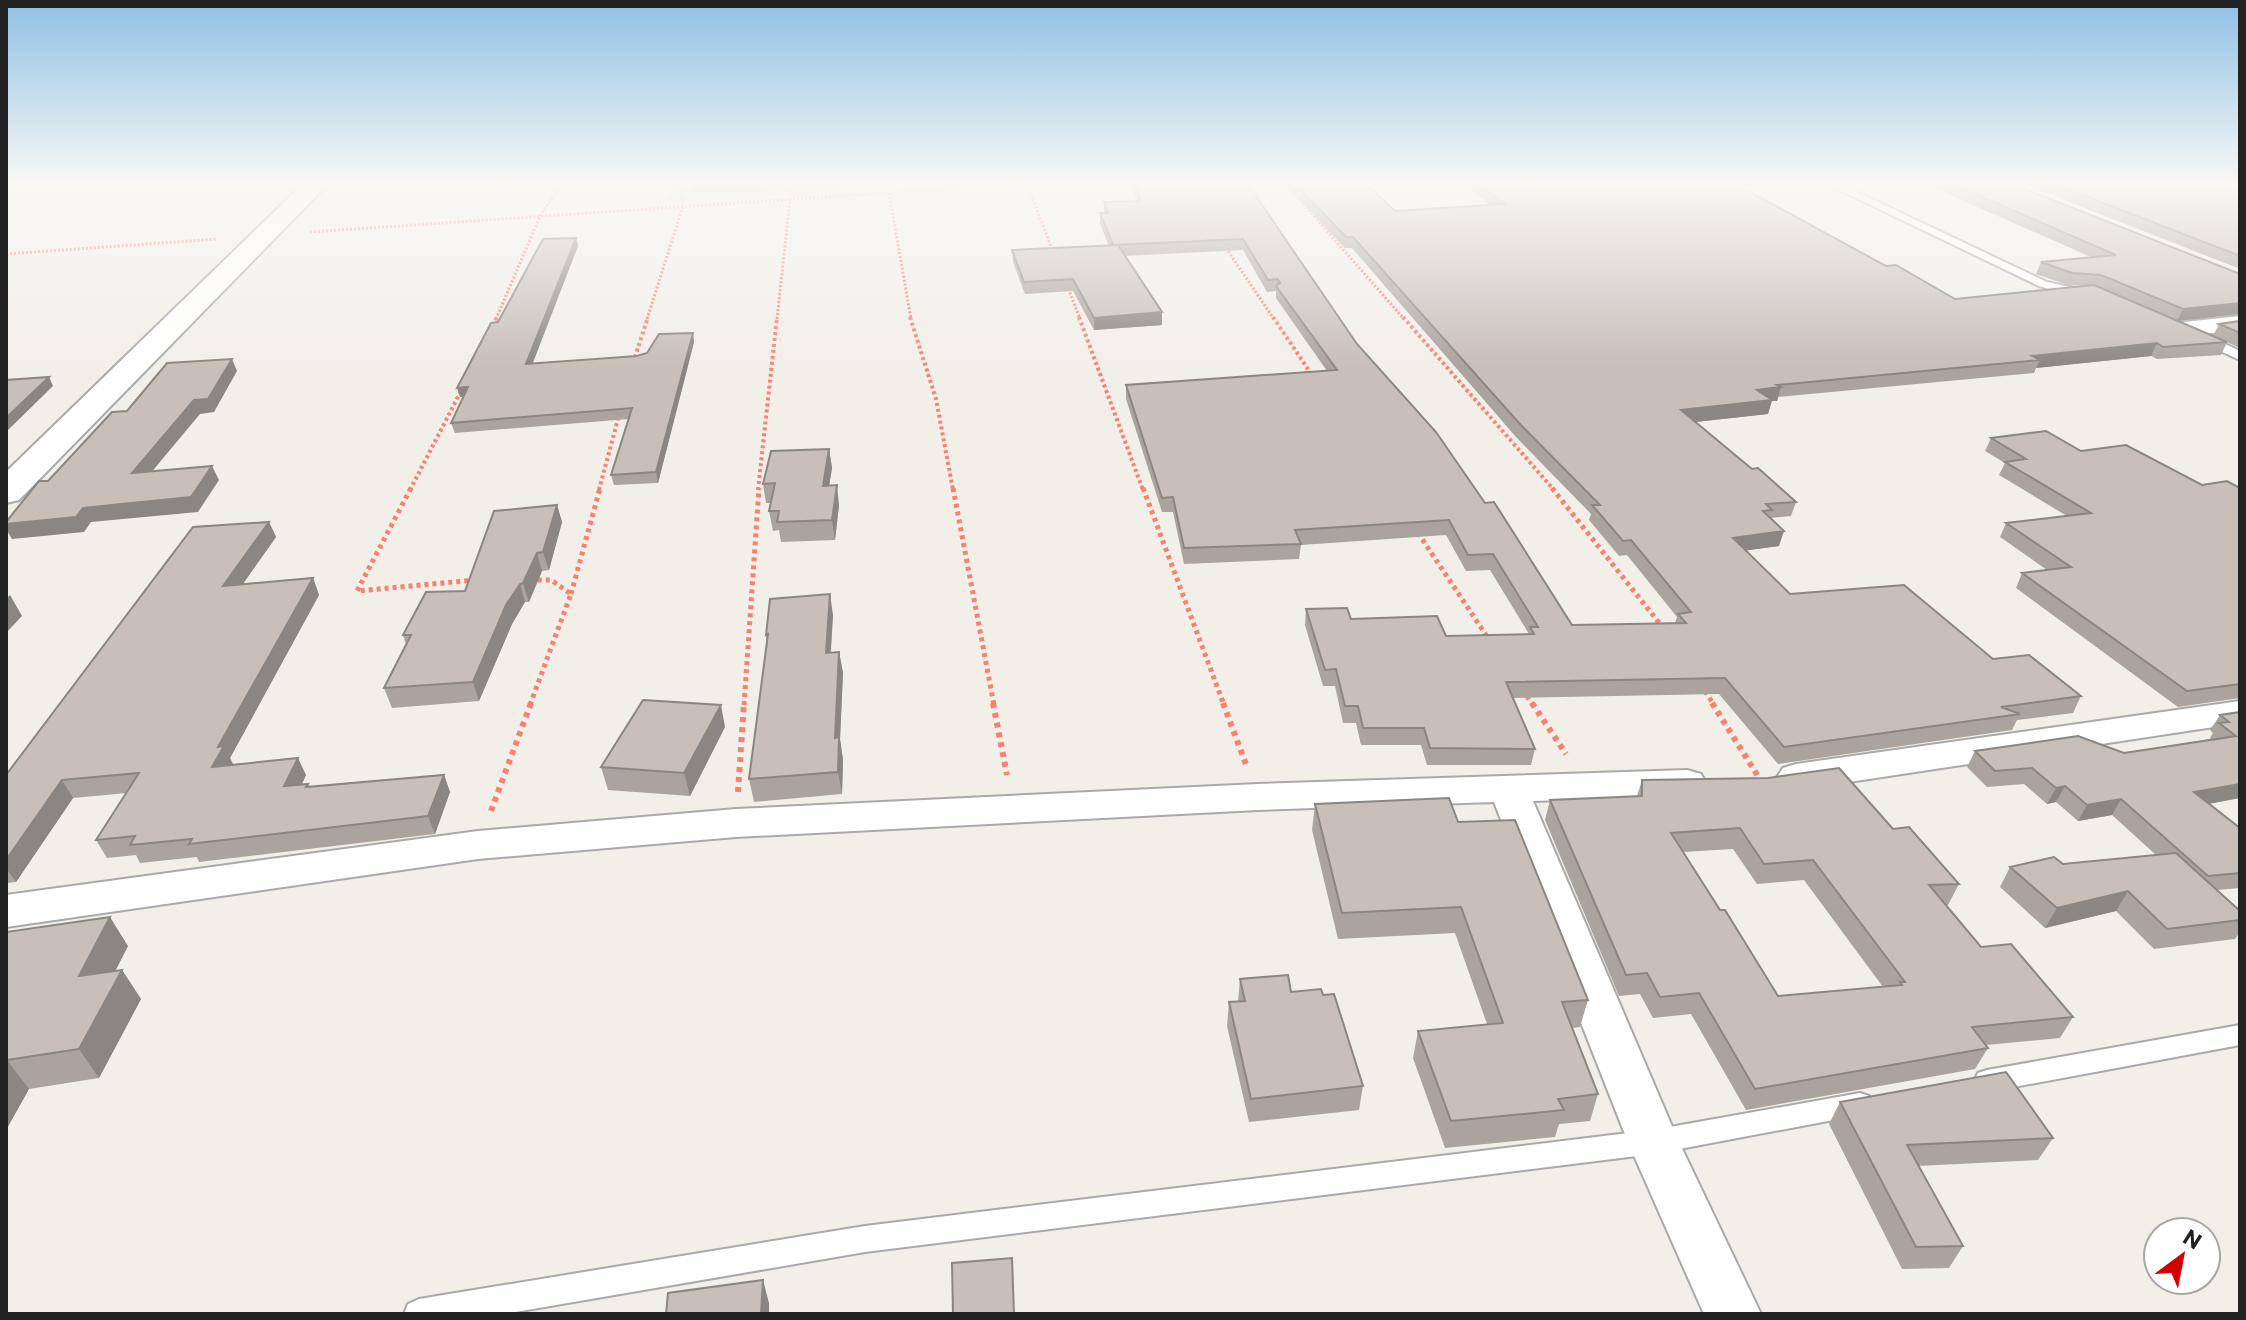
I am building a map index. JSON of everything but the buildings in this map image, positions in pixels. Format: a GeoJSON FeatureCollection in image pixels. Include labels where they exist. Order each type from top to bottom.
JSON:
{"type":"FeatureCollection","features":[{"type":"Feature","properties":{"kind":"street"},"geometry":{"type":"LineString","coordinates":[[6,492],[254,245]]}},
{"type":"Feature","properties":{"kind":"street"},"geometry":{"type":"LineString","coordinates":[[2178,327],[2240,323]]}},
{"type":"Feature","properties":{"kind":"street"},"geometry":{"type":"LineString","coordinates":[[1761,782],[2240,712]]}},
{"type":"Feature","properties":{"kind":"street"},"geometry":{"type":"LineString","coordinates":[[6,911],[478,845],[736,823],[1258,797],[1587,784],[1714,783]]}},
{"type":"Feature","properties":{"kind":"street"},"geometry":{"type":"LineString","coordinates":[[1508,788],[1653,1142],[1733,1314]]}},
{"type":"Feature","properties":{"kind":"lane"},"geometry":{"type":"LineString","coordinates":[[1960,245],[2043,284],[2066,291],[2091,291]]}},
{"type":"Feature","properties":{"kind":"lane"},"geometry":{"type":"LineString","coordinates":[[2178,327],[2240,356]]}},
{"type":"Feature","properties":{"kind":"lane"},"geometry":{"type":"LineString","coordinates":[[1962,1086],[2240,1035]]}},
{"type":"Feature","properties":{"kind":"lane"},"geometry":{"type":"LineString","coordinates":[[419,1314],[865,1239],[1653,1142],[1885,1100]]}},
{"type":"Feature","properties":{"kind":"path"},"geometry":{"type":"LineString","coordinates":[[6,254],[134,245]]}},
{"type":"Feature","properties":{"kind":"path"},"geometry":{"type":"LineString","coordinates":[[491,329],[528,245]]}},
{"type":"Feature","properties":{"kind":"path"},"geometry":{"type":"LineString","coordinates":[[633,365],[671,245]]}},
{"type":"Feature","properties":{"kind":"path"},"geometry":{"type":"LineString","coordinates":[[736,823],[759,482],[785,245]]}},
{"type":"Feature","properties":{"kind":"path"},"geometry":{"type":"LineString","coordinates":[[898,245],[912,328],[936,399],[1014,808]]}},
{"type":"Feature","properties":{"kind":"path"},"geometry":{"type":"LineString","coordinates":[[1051,245],[1055,255]]}},
{"type":"Feature","properties":{"kind":"path"},"geometry":{"type":"LineString","coordinates":[[1223,245],[1314,379]]}},
{"type":"Feature","properties":{"kind":"path"},"geometry":{"type":"LineString","coordinates":[[1339,245],[1562,499],[1666,631]]}},
{"type":"Feature","properties":{"kind":"path"},"geometry":{"type":"LineString","coordinates":[[1066,284],[1258,797]]}},
{"type":"Feature","properties":{"kind":"path"},"geometry":{"type":"LineString","coordinates":[[465,384],[357,591],[480,580]]}},
{"type":"Feature","properties":{"kind":"path"},"geometry":{"type":"LineString","coordinates":[[478,845],[571,594],[620,411]]}},
{"type":"Feature","properties":{"kind":"path"},"geometry":{"type":"LineString","coordinates":[[1411,523],[1490,641]]}},
{"type":"Feature","properties":{"kind":"path"},"geometry":{"type":"LineString","coordinates":[[523,580],[551,580],[571,594]]}},
{"type":"Feature","properties":{"kind":"path"},"geometry":{"type":"LineString","coordinates":[[1699,681],[1761,782]]}},
{"type":"Feature","properties":{"kind":"path"},"geometry":{"type":"LineString","coordinates":[[1525,693],[1587,784]]}}]}
